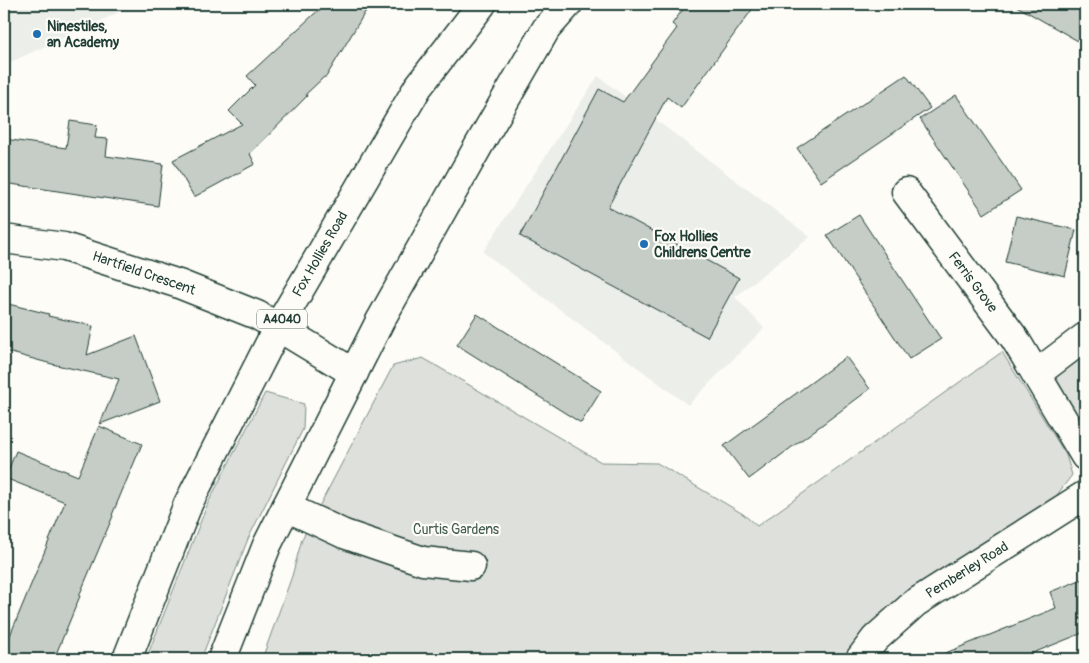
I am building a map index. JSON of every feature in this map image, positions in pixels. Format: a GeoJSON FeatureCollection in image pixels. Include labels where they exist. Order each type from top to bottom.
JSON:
{"type":"FeatureCollection","features":[{"type":"Feature","properties":{"kind":"main road","name":"Fox Hollies Road"},"geometry":{"type":"LineString","coordinates":[[127,659],[188,504],[278,327],[418,87],[482,4]]}},
{"type":"Feature","properties":{"kind":"main road"},"geometry":{"type":"LineString","coordinates":[[222,659],[267,545],[380,321],[546,29],[568,4]]}},
{"type":"Feature","properties":{"kind":"main road","name":"Ferris Grove"},"geometry":{"type":"LineString","coordinates":[[906,192],[1015,339],[1085,456]]}},
{"type":"Feature","properties":{"kind":"main road","name":"Hartfield Crescent"},"geometry":{"type":"LineString","coordinates":[[4,239],[64,247],[179,284],[257,315],[354,373]]}},
{"type":"Feature","properties":{"kind":"main road"},"geometry":{"type":"LineString","coordinates":[[1036,374],[1085,337]]}},
{"type":"Feature","properties":{"kind":"main road","name":"Pemberley Road"},"geometry":{"type":"LineString","coordinates":[[860,659],[875,639],[915,603],[1085,495]]}},
{"type":"Feature","properties":{"kind":"main road"},"geometry":{"type":"LineString","coordinates":[[286,507],[344,534],[424,561],[471,566]]}},
{"type":"Feature","properties":{"kind":"shaded area","name":"Ninestiles, an Academy"},"geometry":{"type":"Polygon","coordinates":[[[4,4],[124,4],[126,9],[4,65],[4,4]]]}},
{"type":"Feature","properties":{"kind":"shaded area","name":"Fox Hollies Childrens Centre"},"geometry":{"type":"Polygon","coordinates":[[[598,76],[810,237],[735,297],[764,328],[688,405],[483,252],[598,76]]]}},
{"type":"Feature","properties":{"kind":"green space"},"geometry":{"type":"Polygon","coordinates":[[[1085,337],[1085,456],[1036,374],[1085,337]]]}},
{"type":"Feature","properties":{"kind":"green space","name":"Curtis Gardens"},"geometry":{"type":"Polygon","coordinates":[[[1002,352],[1066,455],[1072,475],[1054,499],[847,659],[262,659],[292,576],[302,539],[393,366],[423,358],[601,462],[657,463],[743,514],[757,526],[1002,352]]]}},
{"type":"Feature","properties":{"kind":"green space"},"geometry":{"type":"Polygon","coordinates":[[[265,393],[304,404],[303,429],[248,539],[201,659],[146,659],[208,503],[265,393]]]}},
{"type":"Feature","properties":{"kind":"building"},"geometry":{"type":"Polygon","coordinates":[[[325,4],[370,4],[326,77],[306,94],[307,96],[250,154],[255,164],[194,197],[173,160],[242,124],[229,111],[255,85],[247,76],[325,4]]]}},
{"type":"Feature","properties":{"kind":"building"},"geometry":{"type":"Polygon","coordinates":[[[687,4],[756,4],[681,108],[667,97],[608,207],[739,278],[707,337],[520,236],[599,89],[623,102],[677,28],[672,24],[687,4]]]}},
{"type":"Feature","properties":{"kind":"building"},"geometry":{"type":"Polygon","coordinates":[[[1013,4],[1085,4],[1085,45],[1013,4]]]}},
{"type":"Feature","properties":{"kind":"building"},"geometry":{"type":"Polygon","coordinates":[[[906,75],[930,108],[821,182],[797,148],[906,75]]]}},
{"type":"Feature","properties":{"kind":"building"},"geometry":{"type":"Polygon","coordinates":[[[956,95],[1021,190],[984,214],[920,119],[956,95]]]}},
{"type":"Feature","properties":{"kind":"building"},"geometry":{"type":"Polygon","coordinates":[[[70,121],[97,125],[95,138],[108,139],[106,156],[163,164],[158,206],[4,183],[4,139],[66,148],[70,121]]]}},
{"type":"Feature","properties":{"kind":"building"},"geometry":{"type":"Polygon","coordinates":[[[859,215],[941,339],[909,359],[827,235],[859,215]]]}},
{"type":"Feature","properties":{"kind":"building"},"geometry":{"type":"Polygon","coordinates":[[[1016,216],[1076,230],[1065,276],[1005,262],[1016,216]]]}},
{"type":"Feature","properties":{"kind":"building"},"geometry":{"type":"Polygon","coordinates":[[[4,303],[49,314],[48,316],[93,326],[87,355],[136,336],[160,401],[100,424],[119,379],[4,351],[4,303]]]}},
{"type":"Feature","properties":{"kind":"building"},"geometry":{"type":"Polygon","coordinates":[[[477,314],[601,391],[581,423],[457,345],[477,314]]]}},
{"type":"Feature","properties":{"kind":"building"},"geometry":{"type":"Polygon","coordinates":[[[846,357],[870,389],[749,479],[724,446],[846,357]]]}},
{"type":"Feature","properties":{"kind":"building"},"geometry":{"type":"Polygon","coordinates":[[[99,426],[142,444],[113,516],[54,659],[4,659],[4,650],[65,502],[5,478],[16,451],[78,476],[99,426]]]}},
{"type":"Feature","properties":{"kind":"building"},"geometry":{"type":"Polygon","coordinates":[[[1085,578],[1085,632],[1018,659],[931,659],[1056,608],[1050,592],[1085,578]]]}},
{"type":"Feature","properties":{"kind":"place","name":"Ninestiles, an Academy"},"geometry":{"type":"Point","coordinates":[37,34]}},
{"type":"Feature","properties":{"kind":"place","name":"Fox Hollies Childrens Centre"},"geometry":{"type":"Point","coordinates":[644,244]}}]}
